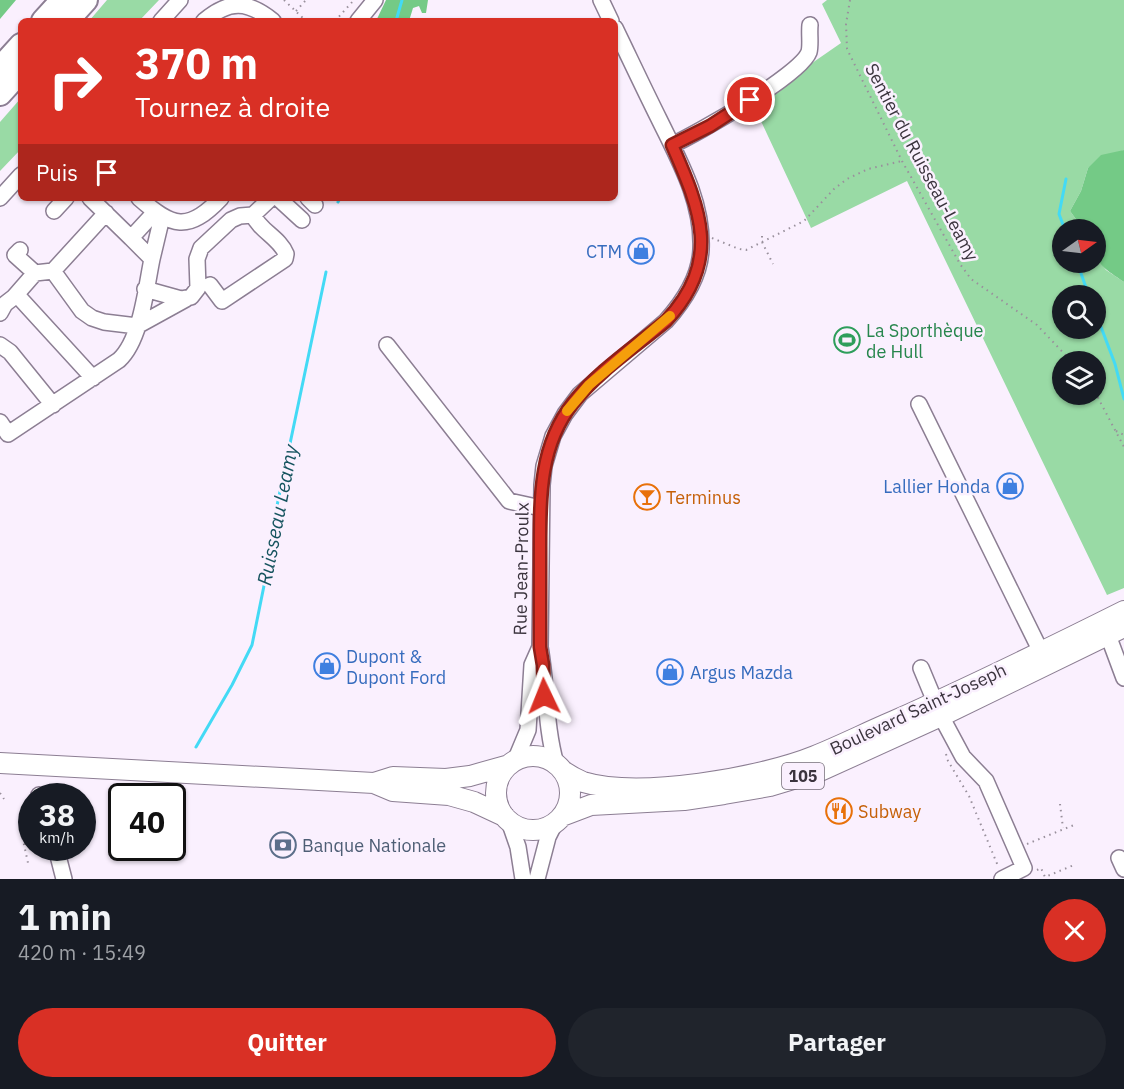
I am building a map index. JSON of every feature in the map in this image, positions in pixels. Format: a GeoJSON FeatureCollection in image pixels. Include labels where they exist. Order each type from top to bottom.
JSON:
{"type":"FeatureCollection","features":[{"type":"Feature","properties":{"kind":"highway"},"geometry":{"type":"LineString","coordinates":[[46,18],[62,0]]}},
{"type":"Feature","properties":{"kind":"highway"},"geometry":{"type":"LineString","coordinates":[[70,18],[86,0]]}},
{"type":"Feature","properties":{"kind":"highway"},"geometry":{"type":"LineString","coordinates":[[0,68],[18,48]]}},
{"type":"Feature","properties":{"kind":"highway"},"geometry":{"type":"LineString","coordinates":[[0,94],[18,74]]}},
{"type":"Feature","properties":{"kind":"main road","name":"Boulevard Saint-Joseph"},"geometry":{"type":"LineString","coordinates":[[558,820],[591,805],[684,800],[770,786],[820,771],[846,760],[938,709],[1112,628],[1124,611]]}},
{"type":"Feature","properties":{"kind":"main road","name":"Boulevard Saint-Joseph"},"geometry":{"type":"LineString","coordinates":[[559,767],[583,782],[626,788],[669,787],[741,776],[815,756],[938,709]]}},
{"type":"Feature","properties":{"kind":"main road","name":"105"},"geometry":{"type":"LineString","coordinates":[[374,783],[393,777],[447,779],[470,776],[532,756],[540,757],[559,767]]}},
{"type":"Feature","properties":{"kind":"main road","name":"105"},"geometry":{"type":"LineString","coordinates":[[0,763],[374,783],[393,791],[449,795],[474,802],[528,830],[537,830],[558,820]]}},
{"type":"Feature","properties":{"kind":"main road"},"geometry":{"type":"LineString","coordinates":[[507,818],[499,806],[496,795],[497,784],[512,763]]}},
{"type":"Feature","properties":{"kind":"main road"},"geometry":{"type":"LineString","coordinates":[[558,820],[568,806],[570,794],[568,782],[559,767]]}},
{"type":"Feature","properties":{"kind":"street"},"geometry":{"type":"LineString","coordinates":[[164,18],[180,0]]}},
{"type":"Feature","properties":{"kind":"street"},"geometry":{"type":"LineString","coordinates":[[360,18],[375,0]]}},
{"type":"Feature","properties":{"kind":"street"},"geometry":{"type":"LineString","coordinates":[[601,0],[610,18]]}},
{"type":"Feature","properties":{"kind":"street"},"geometry":{"type":"LineString","coordinates":[[207,18],[218,7],[237,1],[255,6],[269,18]]}},
{"type":"Feature","properties":{"kind":"street"},"geometry":{"type":"LineString","coordinates":[[672,145],[733,112],[801,64],[809,52],[810,25]]}},
{"type":"Feature","properties":{"kind":"street","name":"Rue Jean-Proulx"},"geometry":{"type":"LineString","coordinates":[[559,767],[546,716],[540,647],[541,508],[544,466],[553,436],[565,414],[589,385],[666,321],[685,297],[696,274],[701,249],[698,212],[690,186],[618,34]]}},
{"type":"Feature","properties":{"kind":"street"},"geometry":{"type":"LineString","coordinates":[[0,198],[18,178]]}},
{"type":"Feature","properties":{"kind":"street"},"geometry":{"type":"LineString","coordinates":[[54,211],[63,201]]}},
{"type":"Feature","properties":{"kind":"street"},"geometry":{"type":"LineString","coordinates":[[93,201],[152,259]]}},
{"type":"Feature","properties":{"kind":"street"},"geometry":{"type":"LineString","coordinates":[[143,201],[159,215],[178,222],[192,220],[205,213],[218,201]]}},
{"type":"Feature","properties":{"kind":"street"},"geometry":{"type":"LineString","coordinates":[[222,201],[236,218]]}},
{"type":"Feature","properties":{"kind":"street"},"geometry":{"type":"LineString","coordinates":[[253,215],[259,226],[283,247],[286,254],[285,259],[222,301],[197,268],[199,252],[236,218],[253,215],[268,201]]}},
{"type":"Feature","properties":{"kind":"street"},"geometry":{"type":"LineString","coordinates":[[281,201],[302,220]]}},
{"type":"Feature","properties":{"kind":"street"},"geometry":{"type":"LineString","coordinates":[[0,313],[5,304],[17,295],[35,273],[53,271],[106,213]]}},
{"type":"Feature","properties":{"kind":"street"},"geometry":{"type":"LineString","coordinates":[[132,238],[159,215]]}},
{"type":"Feature","properties":{"kind":"street"},"geometry":{"type":"LineString","coordinates":[[3,432],[53,405],[119,360],[127,352],[137,326],[146,289],[159,215]]}},
{"type":"Feature","properties":{"kind":"street"},"geometry":{"type":"LineString","coordinates":[[192,220],[210,240]]}},
{"type":"Feature","properties":{"kind":"street"},"geometry":{"type":"LineString","coordinates":[[20,250],[15,255],[35,273]]}},
{"type":"Feature","properties":{"kind":"street"},"geometry":{"type":"LineString","coordinates":[[53,271],[78,307],[87,315],[104,322],[137,326],[195,294],[208,284]]}},
{"type":"Feature","properties":{"kind":"street"},"geometry":{"type":"LineString","coordinates":[[146,289],[186,299]]}},
{"type":"Feature","properties":{"kind":"street"},"geometry":{"type":"LineString","coordinates":[[17,295],[93,378]]}},
{"type":"Feature","properties":{"kind":"street"},"geometry":{"type":"LineString","coordinates":[[0,345],[10,352],[53,405]]}},
{"type":"Feature","properties":{"kind":"street"},"geometry":{"type":"LineString","coordinates":[[387,345],[509,501],[541,508]]}},
{"type":"Feature","properties":{"kind":"street"},"geometry":{"type":"LineString","coordinates":[[919,405],[1044,658]]}},
{"type":"Feature","properties":{"kind":"street"},"geometry":{"type":"LineString","coordinates":[[1112,628],[1124,678]]}},
{"type":"Feature","properties":{"kind":"street","name":"Rue Jean-Proulx"},"geometry":{"type":"LineString","coordinates":[[512,763],[528,730],[532,665],[540,647]]}},
{"type":"Feature","properties":{"kind":"street"},"geometry":{"type":"LineString","coordinates":[[921,668],[938,709],[963,758],[986,781],[1024,868],[1003,879]]}},
{"type":"Feature","properties":{"kind":"street"},"geometry":{"type":"LineString","coordinates":[[507,818],[518,847],[523,879]]}},
{"type":"Feature","properties":{"kind":"street"},"geometry":{"type":"LineString","coordinates":[[537,879],[548,837],[558,820]]}},
{"type":"Feature","properties":{"kind":"street"},"geometry":{"type":"LineString","coordinates":[[59,861],[64,879]]}},
{"type":"Feature","properties":{"kind":"path"},"geometry":{"type":"LineString","coordinates":[[284,0],[303,18]]}},
{"type":"Feature","properties":{"kind":"path"},"geometry":{"type":"LineString","coordinates":[[296,12],[306,0]]}},
{"type":"Feature","properties":{"kind":"path"},"geometry":{"type":"LineString","coordinates":[[338,18],[354,0]]}},
{"type":"Feature","properties":{"kind":"path","name":"Sentier du Ruisseau-Leamy"},"geometry":{"type":"LineString","coordinates":[[850,0],[846,24],[847,50],[902,161],[960,264],[971,279],[1037,325],[1062,351]]}},
{"type":"Feature","properties":{"kind":"path"},"geometry":{"type":"LineString","coordinates":[[711,238],[743,250],[804,221],[834,189],[847,179],[868,169],[902,161]]}},
{"type":"Feature","properties":{"kind":"path"},"geometry":{"type":"LineString","coordinates":[[762,236],[762,242],[773,264]]}},
{"type":"Feature","properties":{"kind":"path"},"geometry":{"type":"LineString","coordinates":[[1102,405],[1124,447]]}},
{"type":"Feature","properties":{"kind":"path"},"geometry":{"type":"LineString","coordinates":[[1115,430],[1124,435]]}},
{"type":"Feature","properties":{"kind":"path"},"geometry":{"type":"LineString","coordinates":[[945,749],[948,761],[969,796],[1003,879]]}},
{"type":"Feature","properties":{"kind":"path"},"geometry":{"type":"LineString","coordinates":[[0,793],[4,799]]}},
{"type":"Feature","properties":{"kind":"path"},"geometry":{"type":"LineString","coordinates":[[1060,804],[1064,828]]}},
{"type":"Feature","properties":{"kind":"path"},"geometry":{"type":"LineString","coordinates":[[1016,849],[1074,825]]}},
{"type":"Feature","properties":{"kind":"path"},"geometry":{"type":"LineString","coordinates":[[1035,871],[1041,868],[1045,877],[1074,865]]}},
{"type":"Feature","properties":{"kind":"green space"},"geometry":{"type":"Polygon","coordinates":[[[0,0],[16,0],[0,19],[0,0]]]}},
{"type":"Feature","properties":{"kind":"green space"},"geometry":{"type":"Polygon","coordinates":[[[107,0],[159,0],[142,18],[92,18],[107,0]]]}},
{"type":"Feature","properties":{"kind":"green space"},"geometry":{"type":"Polygon","coordinates":[[[386,0],[428,0],[426,13],[422,13],[419,6],[413,8],[410,18],[377,18],[386,0]]]}},
{"type":"Feature","properties":{"kind":"green space"},"geometry":{"type":"Polygon","coordinates":[[[827,0],[1124,0],[1124,150],[1088,168],[1081,191],[1070,211],[1076,219],[1052,219],[1052,273],[1106,273],[1106,270],[1124,282],[1124,588],[1107,595],[907,181],[811,228],[753,104],[841,43],[822,4],[827,0]]]}},
{"type":"Feature","properties":{"kind":"green space"},"geometry":{"type":"Polygon","coordinates":[[[18,101],[18,152],[0,171],[0,122],[18,101]]]}},
{"type":"Feature","properties":{"kind":"green space"},"geometry":{"type":"Polygon","coordinates":[[[1124,150],[1124,282],[1106,268],[1106,219],[1076,219],[1070,211],[1081,191],[1088,168],[1101,155],[1124,150]]]}},
{"type":"Feature","properties":{"kind":"waterway","name":"Ruisseau Leamy"},"geometry":{"type":"LineString","coordinates":[[397,18],[402,0]]}},
{"type":"Feature","properties":{"kind":"waterway"},"geometry":{"type":"LineString","coordinates":[[1061,219],[1059,214],[1066,179]]}},
{"type":"Feature","properties":{"kind":"waterway","name":"Ruisseau Leamy"},"geometry":{"type":"LineString","coordinates":[[196,747],[252,645],[275,540],[274,520],[326,272]]}},
{"type":"Feature","properties":{"kind":"waterway"},"geometry":{"type":"LineString","coordinates":[[1081,273],[1085,285]]}},
{"type":"Feature","properties":{"kind":"waterway"},"geometry":{"type":"LineString","coordinates":[[1106,339],[1124,399]]}},
{"type":"Feature","properties":{"kind":"slow traffic"},"geometry":{"type":"LineString","coordinates":[[567,411],[589,385],[670,316]]}},
{"type":"Feature","properties":{"kind":"place","name":"CTM"},"geometry":{"type":"Point","coordinates":[641,251]}},
{"type":"Feature","properties":{"kind":"place","name":"La Sporthèque de Hull"},"geometry":{"type":"Point","coordinates":[847,340]}},
{"type":"Feature","properties":{"kind":"place","name":"Lallier Honda"},"geometry":{"type":"Point","coordinates":[1010,486]}},
{"type":"Feature","properties":{"kind":"place","name":"Terminus"},"geometry":{"type":"Point","coordinates":[647,497]}},
{"type":"Feature","properties":{"kind":"place","name":"Dupont & Dupont Ford"},"geometry":{"type":"Point","coordinates":[327,666]}},
{"type":"Feature","properties":{"kind":"place","name":"Argus Mazda"},"geometry":{"type":"Point","coordinates":[670,672]}},
{"type":"Feature","properties":{"kind":"place","name":"Subway"},"geometry":{"type":"Point","coordinates":[839,811]}},
{"type":"Feature","properties":{"kind":"place","name":"Banque Nationale"},"geometry":{"type":"Point","coordinates":[283,845]}},
{"type":"Feature","properties":{"kind":"route"},"geometry":{"type":"LineString","coordinates":[[544,696],[540,647],[541,508],[544,466],[553,436],[565,414],[580,394],[666,321],[691,286],[701,249],[700,225],[693,193],[672,145],[710,126],[750,100]]}}]}
